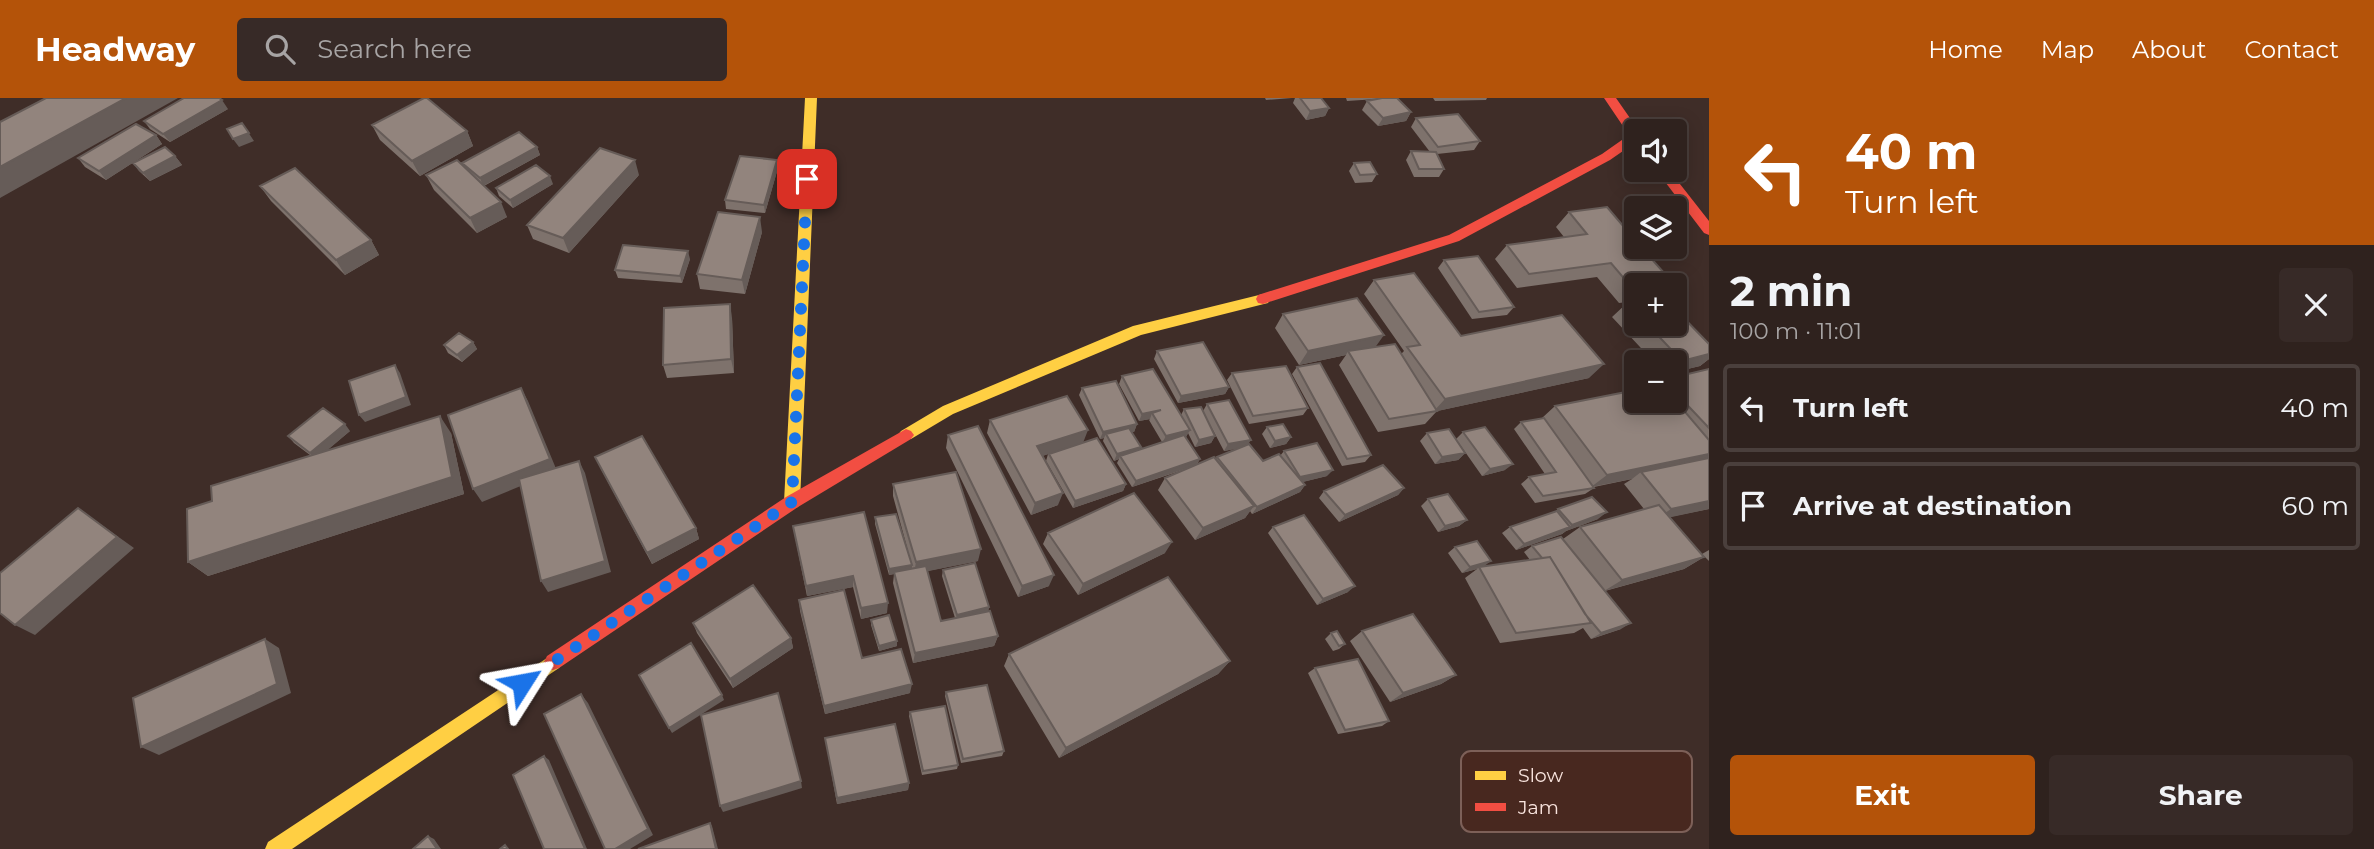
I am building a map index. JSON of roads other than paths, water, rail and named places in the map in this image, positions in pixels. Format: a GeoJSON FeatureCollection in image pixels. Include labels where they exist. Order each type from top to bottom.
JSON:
{"type":"FeatureCollection","features":[{"type":"Feature","properties":{"kind":"street"},"geometry":{"type":"LineString","coordinates":[[792,502],[811,98]]}},
{"type":"Feature","properties":{"kind":"street"},"geometry":{"type":"LineString","coordinates":[[1610,98],[1624,119]]}},
{"type":"Feature","properties":{"kind":"street"},"geometry":{"type":"LineString","coordinates":[[275,849],[792,502],[948,410],[1138,330],[1266,298],[1454,238],[1606,157],[1624,144]]}},
{"type":"Feature","properties":{"kind":"street"},"geometry":{"type":"LineString","coordinates":[[1671,182],[1709,230]]}}]}
